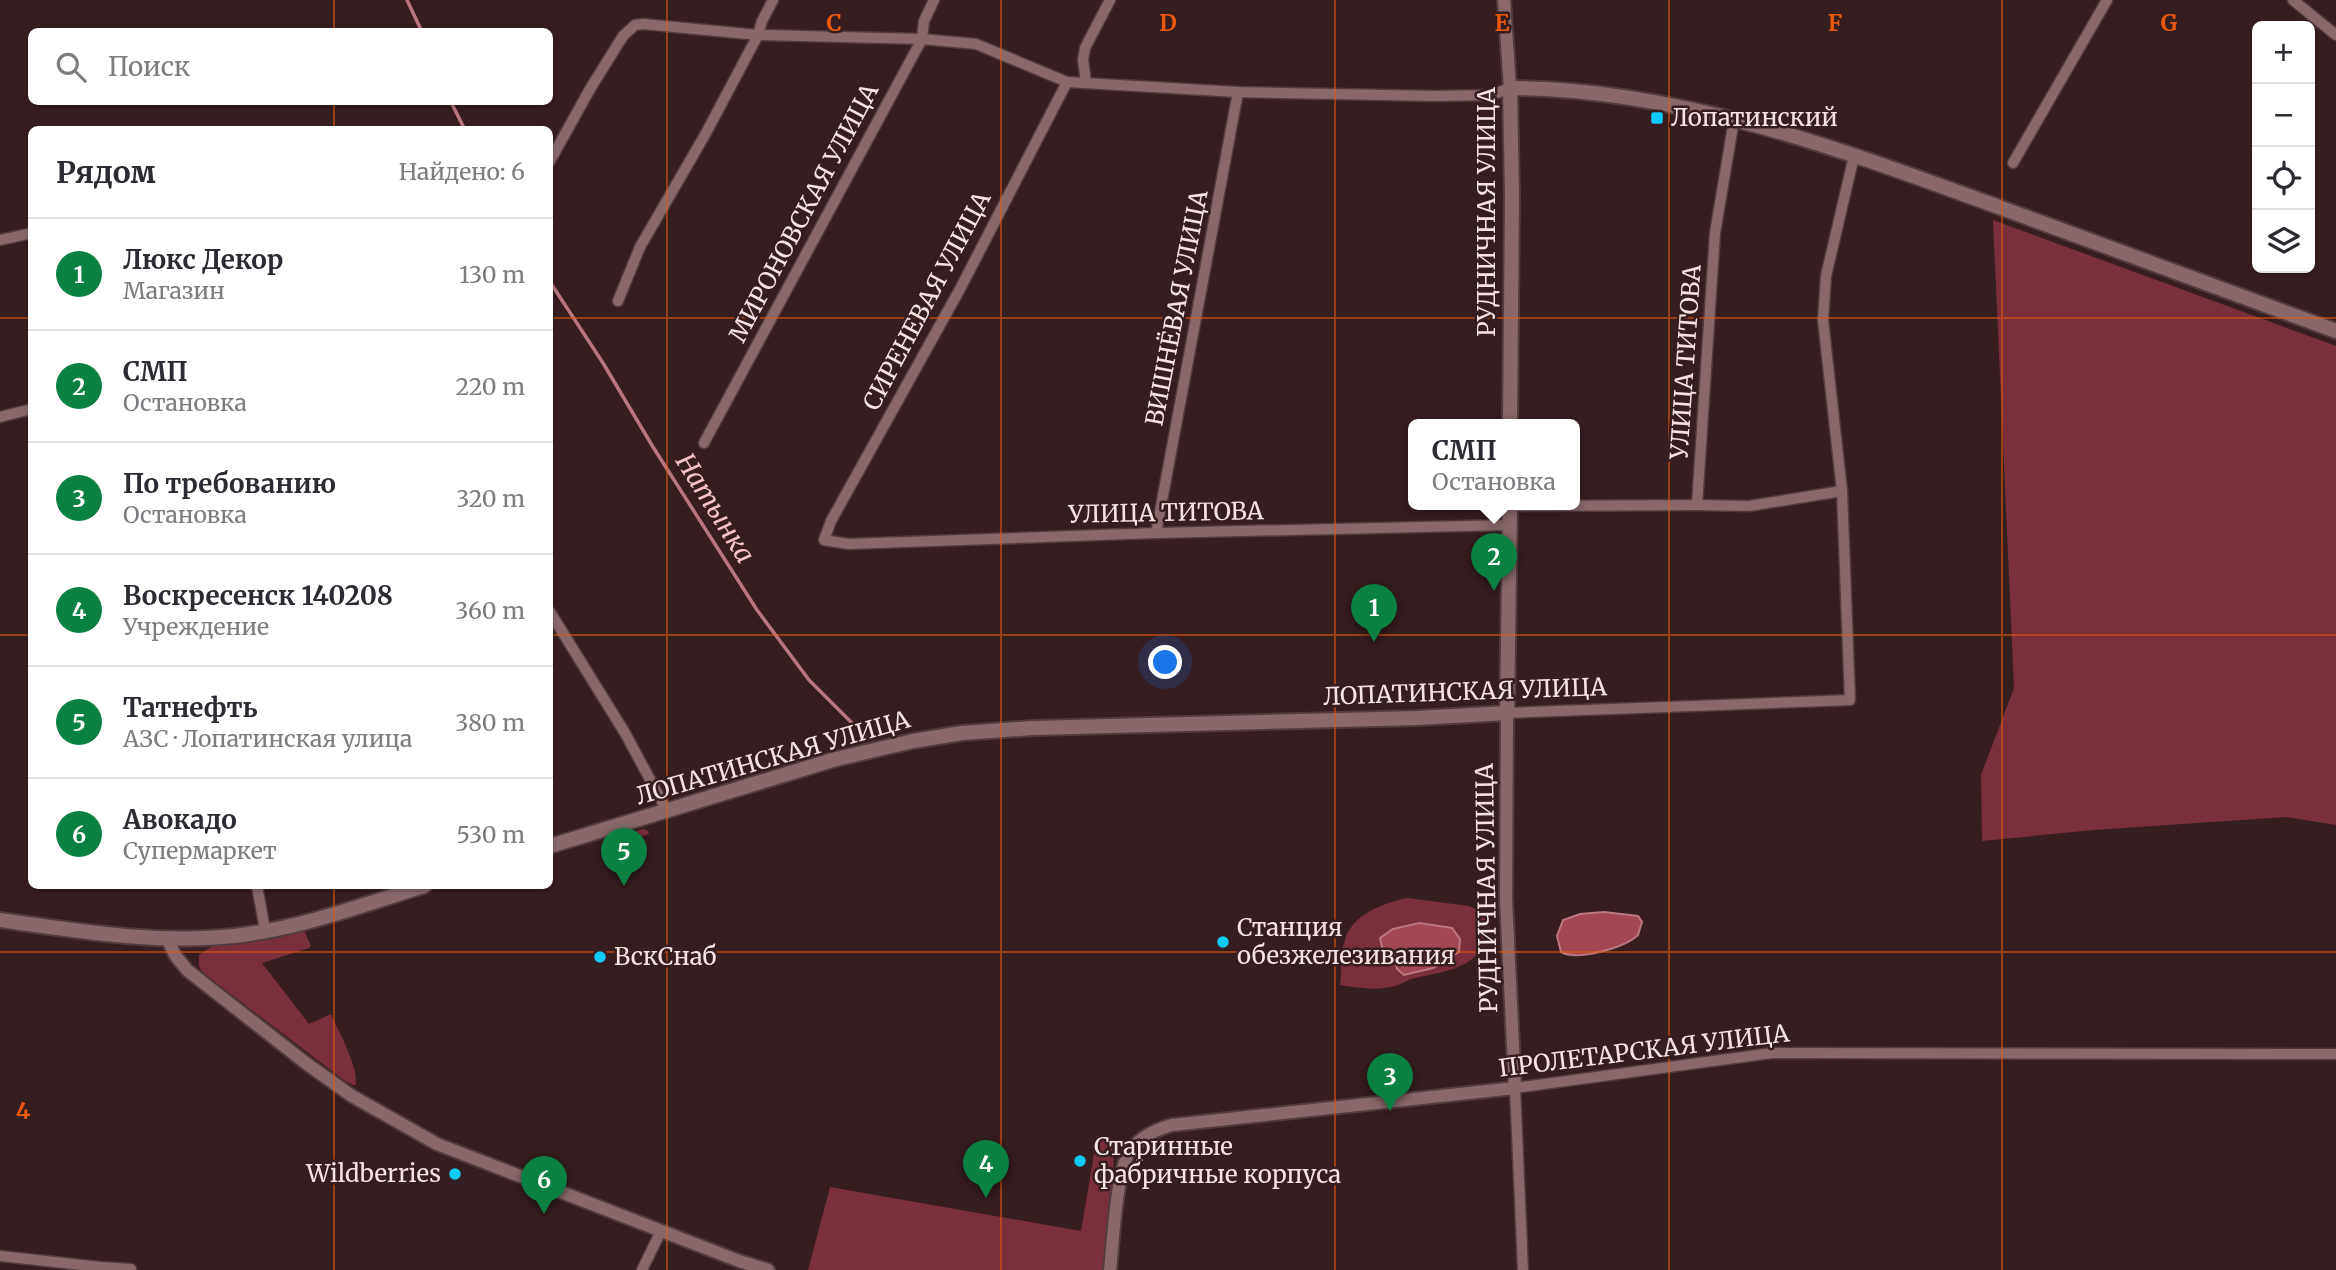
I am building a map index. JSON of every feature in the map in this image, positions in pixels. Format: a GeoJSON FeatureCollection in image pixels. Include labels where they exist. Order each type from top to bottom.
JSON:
{"type":"FeatureCollection","features":[{"type":"Feature","properties":{"kind":"main road"},"geometry":{"type":"LineString","coordinates":[[1510,88],[1573,90],[1679,107],[1734,120],[1854,156],[1938,185],[2336,331]]}},
{"type":"Feature","properties":{"kind":"main road","name":"РУДНИЧНАЯ УЛИЦА"},"geometry":{"type":"LineString","coordinates":[[1510,88],[1510,419]]}},
{"type":"Feature","properties":{"kind":"main road","name":"РУДНИЧНАЯ УЛИЦА"},"geometry":{"type":"LineString","coordinates":[[1507,713],[1510,510]]}},
{"type":"Feature","properties":{"kind":"main road","name":"ЛОПАТИНСКАЯ УЛИЦА"},"geometry":{"type":"LineString","coordinates":[[553,845],[882,747],[962,733],[1033,728],[1417,718],[1507,713]]}},
{"type":"Feature","properties":{"kind":"main road"},"geometry":{"type":"LineString","coordinates":[[0,920],[167,938],[234,936],[310,920],[414,889]]}},
{"type":"Feature","properties":{"kind":"street"},"geometry":{"type":"LineString","coordinates":[[618,301],[640,247],[706,133],[758,35],[762,20],[773,0]]}},
{"type":"Feature","properties":{"kind":"street","name":"МИРОНОВСКАЯ УЛИЦА"},"geometry":{"type":"LineString","coordinates":[[704,443],[922,39],[923,21],[934,0]]}},
{"type":"Feature","properties":{"kind":"street"},"geometry":{"type":"LineString","coordinates":[[1086,82],[1083,60],[1085,48],[1110,0]]}},
{"type":"Feature","properties":{"kind":"street","name":"РУДНИЧНАЯ УЛИЦА"},"geometry":{"type":"LineString","coordinates":[[1504,0],[1510,88]]}},
{"type":"Feature","properties":{"kind":"street"},"geometry":{"type":"LineString","coordinates":[[2013,163],[2107,0]]}},
{"type":"Feature","properties":{"kind":"street"},"geometry":{"type":"LineString","coordinates":[[2297,1],[2336,35]]}},
{"type":"Feature","properties":{"kind":"street"},"geometry":{"type":"LineString","coordinates":[[553,156],[623,36],[635,25],[653,23],[758,35],[922,39],[976,44],[1068,82],[1238,92],[1434,96],[1492,95],[1510,88]]}},
{"type":"Feature","properties":{"kind":"street","name":"СИРЕНЕВАЯ УЛИЦА"},"geometry":{"type":"LineString","coordinates":[[824,540],[831,521],[960,289],[1068,82]]}},
{"type":"Feature","properties":{"kind":"street","name":"ВИШНЁВАЯ УЛИЦА"},"geometry":{"type":"LineString","coordinates":[[1156,533],[1238,92]]}},
{"type":"Feature","properties":{"kind":"street","name":"УЛИЦА ТИТОВА"},"geometry":{"type":"LineString","coordinates":[[1697,505],[1715,233],[1734,120]]}},
{"type":"Feature","properties":{"kind":"street","name":"ЛОПАТИНСКАЯ УЛИЦА"},"geometry":{"type":"LineString","coordinates":[[1507,713],[1850,700],[1842,491],[1823,320],[1826,275],[1854,156]]}},
{"type":"Feature","properties":{"kind":"street"},"geometry":{"type":"LineString","coordinates":[[0,240],[28,234]]}},
{"type":"Feature","properties":{"kind":"street"},"geometry":{"type":"LineString","coordinates":[[0,417],[28,410]]}},
{"type":"Feature","properties":{"kind":"street"},"geometry":{"type":"LineString","coordinates":[[1580,506],[1749,506],[1842,491]]}},
{"type":"Feature","properties":{"kind":"street","name":"УЛИЦА ТИТОВА"},"geometry":{"type":"LineString","coordinates":[[824,540],[848,544],[1156,533],[1509,526]]}},
{"type":"Feature","properties":{"kind":"street"},"geometry":{"type":"LineString","coordinates":[[553,617],[625,733],[667,811]]}},
{"type":"Feature","properties":{"kind":"street","name":"РУДНИЧНАЯ УЛИЦА"},"geometry":{"type":"LineString","coordinates":[[1507,713],[1506,900],[1523,1270]]}},
{"type":"Feature","properties":{"kind":"street"},"geometry":{"type":"LineString","coordinates":[[258,889],[265,930]]}},
{"type":"Feature","properties":{"kind":"street"},"geometry":{"type":"LineString","coordinates":[[167,938],[175,955],[187,970],[307,1064],[382,1115],[437,1144],[661,1231],[738,1266],[768,1270]]}},
{"type":"Feature","properties":{"kind":"street","name":"ПРОЛЕТАРСКАЯ УЛИЦА"},"geometry":{"type":"LineString","coordinates":[[1110,1270],[1121,1173],[1128,1155],[1152,1131],[1171,1125],[1515,1088],[1772,1053],[2336,1054]]}},
{"type":"Feature","properties":{"kind":"street"},"geometry":{"type":"LineString","coordinates":[[642,1270],[661,1231]]}},
{"type":"Feature","properties":{"kind":"street"},"geometry":{"type":"LineString","coordinates":[[0,1256],[131,1269]]}},
{"type":"Feature","properties":{"kind":"shaded area"},"geometry":{"type":"Polygon","coordinates":[[[1993,220],[2336,346],[2336,825],[2286,817],[2094,830],[1982,841],[1981,775],[2014,688],[1993,220]]]}},
{"type":"Feature","properties":{"kind":"shaded area"},"geometry":{"type":"Polygon","coordinates":[[[643,829],[649,834],[623,843],[619,841],[622,836],[643,829]]]}},
{"type":"Feature","properties":{"kind":"shaded area"},"geometry":{"type":"Polygon","coordinates":[[[1407,898],[1469,906],[1490,916],[1484,945],[1477,955],[1456,968],[1388,988],[1340,985],[1342,951],[1354,923],[1370,911],[1407,898]],[[1395,959],[1397,970],[1404,975],[1433,968],[1395,959]]]}},
{"type":"Feature","properties":{"kind":"shaded area"},"geometry":{"type":"Polygon","coordinates":[[[1604,912],[1638,916],[1642,922],[1638,935],[1601,952],[1578,955],[1561,952],[1557,936],[1563,920],[1580,914],[1604,912]]]}},
{"type":"Feature","properties":{"kind":"shaded area"},"geometry":{"type":"Polygon","coordinates":[[[1419,923],[1452,928],[1460,939],[1459,952],[1433,968],[1404,975],[1397,969],[1395,959],[1382,947],[1380,938],[1393,929],[1419,923]]]}},
{"type":"Feature","properties":{"kind":"shaded area"},"geometry":{"type":"Polygon","coordinates":[[[304,930],[311,946],[309,948],[262,963],[309,1024],[331,1014],[352,1061],[355,1086],[202,972],[199,966],[199,955],[212,946],[304,930]]]}},
{"type":"Feature","properties":{"kind":"shaded area"},"geometry":{"type":"Polygon","coordinates":[[[1097,1137],[1114,1139],[1112,1222],[1106,1270],[808,1270],[830,1187],[1081,1231],[1097,1137]]]}},
{"type":"Feature","properties":{"kind":"waterway","name":"Натынка"},"geometry":{"type":"LineString","coordinates":[[407,0],[420,28]]}},
{"type":"Feature","properties":{"kind":"waterway","name":"Натынка"},"geometry":{"type":"LineString","coordinates":[[452,105],[463,126]]}},
{"type":"Feature","properties":{"kind":"waterway","name":"Натынка"},"geometry":{"type":"LineString","coordinates":[[553,287],[757,610],[809,680],[868,739]]}},
{"type":"Feature","properties":{"kind":"place","name":"Лопатинский"},"geometry":{"type":"Point","coordinates":[1657,118]}},
{"type":"Feature","properties":{"kind":"place","name":"СМП"},"geometry":{"type":"Point","coordinates":[1494,591]}},
{"type":"Feature","properties":{"kind":"place","name":"Люкс Декор"},"geometry":{"type":"Point","coordinates":[1374,642]}},
{"type":"Feature","properties":{"kind":"place","name":"Татнефть"},"geometry":{"type":"Point","coordinates":[624,886]}},
{"type":"Feature","properties":{"kind":"place","name":"Станция обезжелезивания"},"geometry":{"type":"Point","coordinates":[1223,942]}},
{"type":"Feature","properties":{"kind":"place","name":"ВскСнаб"},"geometry":{"type":"Point","coordinates":[600,957]}},
{"type":"Feature","properties":{"kind":"place","name":"По требованию"},"geometry":{"type":"Point","coordinates":[1390,1111]}},
{"type":"Feature","properties":{"kind":"place","name":"Старинные фабричные корпуса"},"geometry":{"type":"Point","coordinates":[1080,1161]}},
{"type":"Feature","properties":{"kind":"place","name":"Wildberries"},"geometry":{"type":"Point","coordinates":[455,1174]}},
{"type":"Feature","properties":{"kind":"place","name":"Воскресенск 140208"},"geometry":{"type":"Point","coordinates":[986,1198]}},
{"type":"Feature","properties":{"kind":"place","name":"Авокадо"},"geometry":{"type":"Point","coordinates":[544,1214]}}]}
